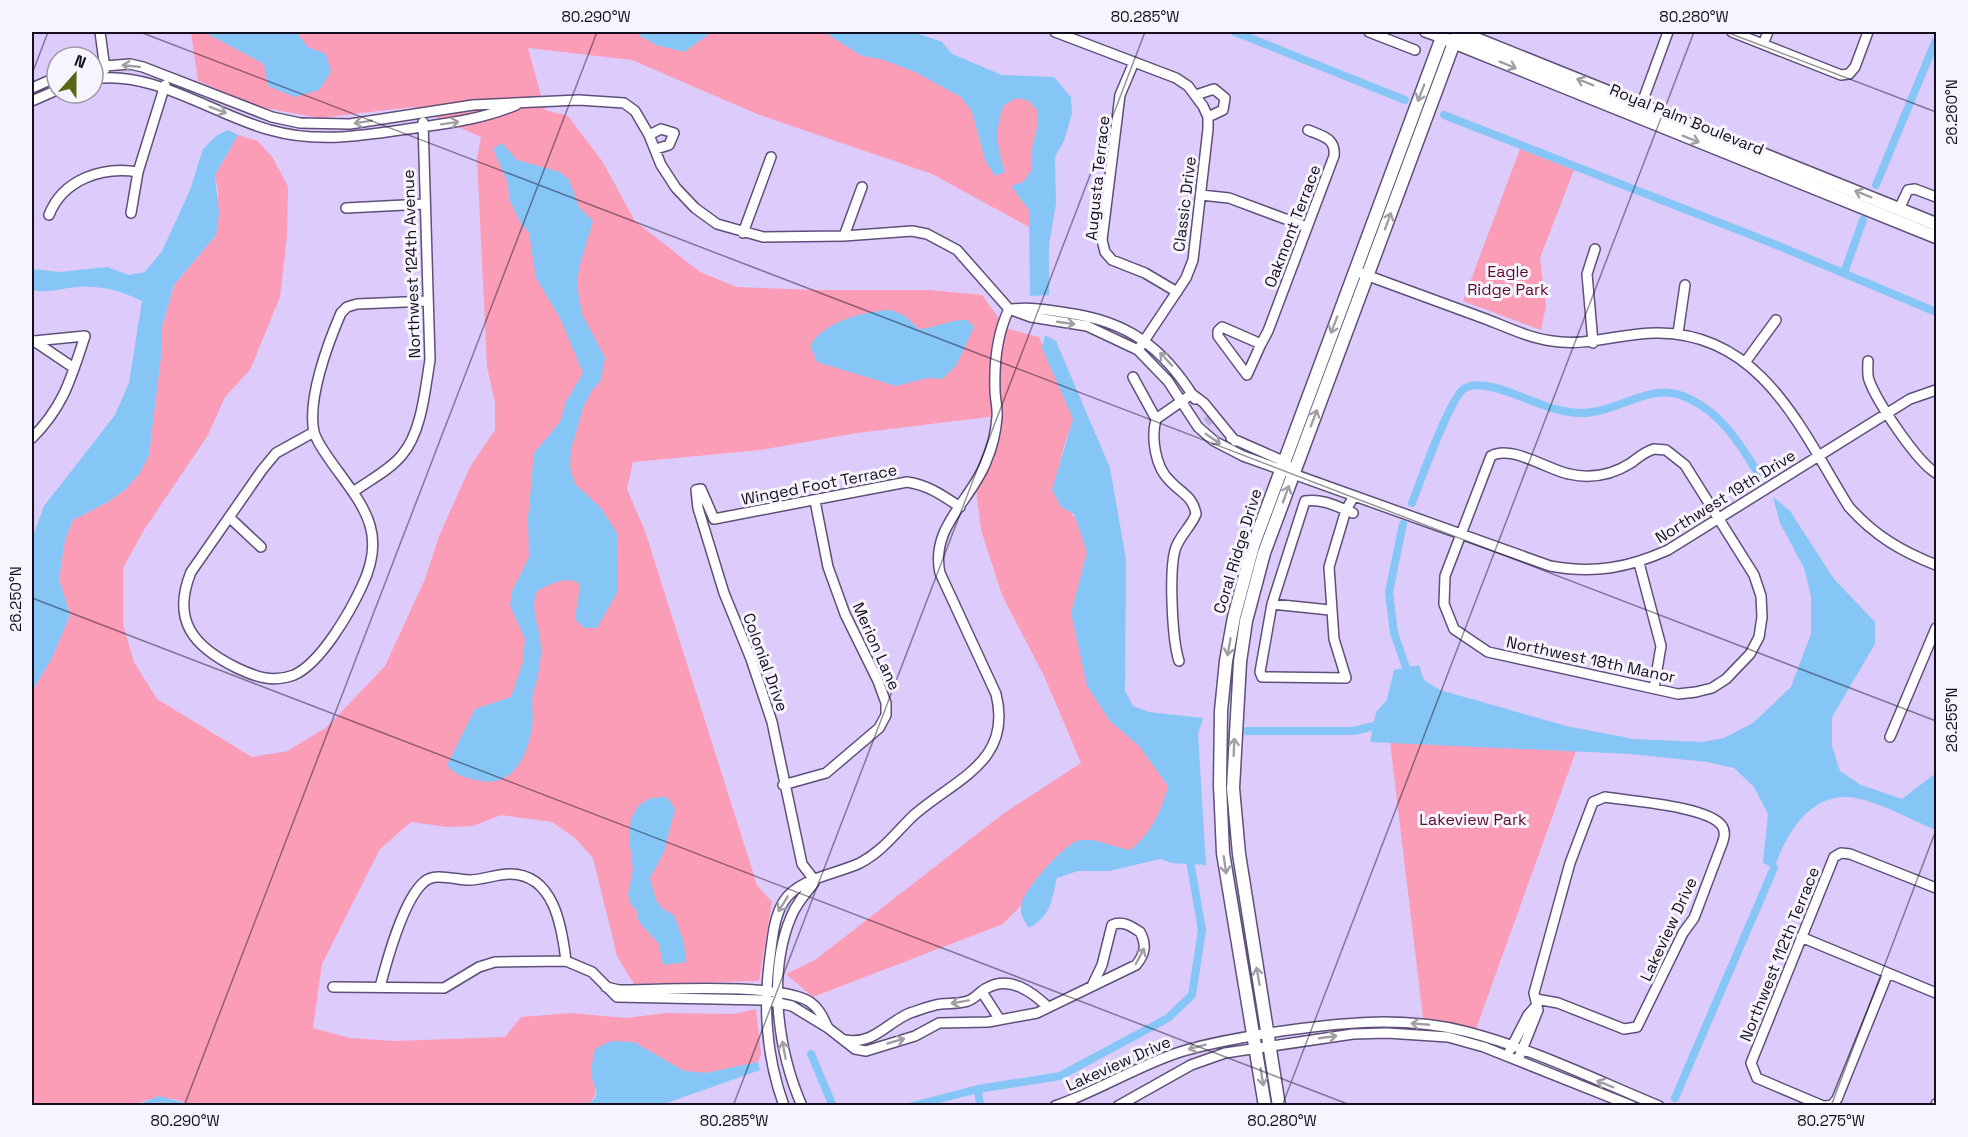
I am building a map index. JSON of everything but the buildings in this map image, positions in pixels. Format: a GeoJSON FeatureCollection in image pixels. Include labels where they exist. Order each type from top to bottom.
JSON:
{"type":"FeatureCollection","features":[{"type":"Feature","properties":{"kind":"main road","name":"Royal Palm Boulevard"},"geometry":{"type":"LineString","coordinates":[[1443,35],[1457,35],[1936,237]]}},
{"type":"Feature","properties":{"kind":"main road","name":"Coral Ridge Drive"},"geometry":{"type":"LineString","coordinates":[[1265,1106],[1223,853],[1221,711],[1234,617],[1253,546],[1282,465],[1443,35]]}},
{"type":"Feature","properties":{"kind":"main road","name":"Coral Ridge Drive"},"geometry":{"type":"LineString","coordinates":[[1279,1106],[1239,854],[1233,788],[1235,715],[1246,621],[1264,553],[1457,35]]}},
{"type":"Feature","properties":{"kind":"main road","name":"Royal Palm Boulevard"},"geometry":{"type":"LineString","coordinates":[[1639,110],[1936,224]]}},
{"type":"Feature","properties":{"kind":"street"},"geometry":{"type":"LineString","coordinates":[[1054,32],[1176,78],[1196,95],[1208,117],[1223,110],[1224,98],[1214,89],[1196,95]]}},
{"type":"Feature","properties":{"kind":"street"},"geometry":{"type":"LineString","coordinates":[[1369,32],[1415,50]]}},
{"type":"Feature","properties":{"kind":"street","name":"Royal Palm Boulevard"},"geometry":{"type":"LineString","coordinates":[[1425,32],[1443,35]]}},
{"type":"Feature","properties":{"kind":"street"},"geometry":{"type":"LineString","coordinates":[[1639,110],[1668,32]]}},
{"type":"Feature","properties":{"kind":"street"},"geometry":{"type":"LineString","coordinates":[[1732,32],[1841,75],[1849,74],[1855,67],[1868,32]]}},
{"type":"Feature","properties":{"kind":"street"},"geometry":{"type":"LineString","coordinates":[[1763,44],[1768,32]]}},
{"type":"Feature","properties":{"kind":"street","name":"Augusta Terrace"},"geometry":{"type":"LineString","coordinates":[[1134,62],[1120,95],[1102,240],[1105,252],[1112,260],[1145,273],[1177,292]]}},
{"type":"Feature","properties":{"kind":"street"},"geometry":{"type":"LineString","coordinates":[[105,65],[130,64],[272,117],[300,123],[350,124],[473,105],[598,100],[624,103],[634,111],[649,135],[661,165],[694,208],[717,224],[763,237],[844,236],[912,231],[927,234],[957,250],[1009,309],[1031,317],[1087,326],[1138,350],[1168,381],[1198,428],[1214,441],[1243,456],[1282,465]]}},
{"type":"Feature","properties":{"kind":"street"},"geometry":{"type":"LineString","coordinates":[[105,71],[106,77],[140,81],[270,130],[298,136],[340,138],[489,117],[521,103]]}},
{"type":"Feature","properties":{"kind":"street"},"geometry":{"type":"LineString","coordinates":[[131,213],[138,172],[168,77]]}},
{"type":"Feature","properties":{"kind":"street","name":"Northwest 124th Avenue"},"geometry":{"type":"LineString","coordinates":[[353,492],[400,458],[408,448],[425,391],[430,360],[421,113]]}},
{"type":"Feature","properties":{"kind":"street","name":"Classic Drive"},"geometry":{"type":"LineString","coordinates":[[1138,350],[1177,292],[1193,260],[1208,117]]}},
{"type":"Feature","properties":{"kind":"street"},"geometry":{"type":"LineString","coordinates":[[649,135],[661,129],[674,133],[669,145],[656,149]]}},
{"type":"Feature","properties":{"kind":"street","name":"Oakmont Terrace"},"geometry":{"type":"LineString","coordinates":[[1261,344],[1222,327],[1218,331],[1218,336],[1247,375],[1261,344],[1307,227],[1335,147],[1330,140],[1308,130]]}},
{"type":"Feature","properties":{"kind":"street"},"geometry":{"type":"LineString","coordinates":[[743,232],[771,157]]}},
{"type":"Feature","properties":{"kind":"street"},"geometry":{"type":"LineString","coordinates":[[49,215],[59,196],[82,179],[110,170],[138,172]]}},
{"type":"Feature","properties":{"kind":"street"},"geometry":{"type":"LineString","coordinates":[[844,236],[862,188]]}},
{"type":"Feature","properties":{"kind":"street"},"geometry":{"type":"LineString","coordinates":[[1899,209],[1908,190],[1915,189],[1936,197]]}},
{"type":"Feature","properties":{"kind":"street"},"geometry":{"type":"LineString","coordinates":[[1201,195],[1229,198],[1307,227]]}},
{"type":"Feature","properties":{"kind":"street"},"geometry":{"type":"LineString","coordinates":[[346,208],[424,204]]}},
{"type":"Feature","properties":{"kind":"street"},"geometry":{"type":"LineString","coordinates":[[1593,343],[1587,274],[1595,249]]}},
{"type":"Feature","properties":{"kind":"street"},"geometry":{"type":"LineString","coordinates":[[1355,271],[1549,341],[1593,343],[1633,335],[1678,333],[1700,339],[1746,361],[1782,399],[1849,507],[1863,522],[1901,550],[1936,565]]}},
{"type":"Feature","properties":{"kind":"street"},"geometry":{"type":"LineString","coordinates":[[1678,333],[1685,285]]}},
{"type":"Feature","properties":{"kind":"street"},"geometry":{"type":"LineString","coordinates":[[314,432],[276,453],[191,572],[183,590],[186,624],[195,639],[221,660],[256,678],[281,678],[305,669],[338,628],[371,566],[374,553],[371,525],[365,510],[320,446],[314,432],[313,402],[341,313],[347,307],[357,304],[428,301]]}},
{"type":"Feature","properties":{"kind":"street"},"geometry":{"type":"LineString","coordinates":[[1009,309],[1032,307],[1089,316],[1117,325],[1145,339],[1178,372],[1207,416]]}},
{"type":"Feature","properties":{"kind":"street"},"geometry":{"type":"LineString","coordinates":[[783,1106],[771,1059],[765,995],[778,913],[785,900],[795,889],[844,870],[876,853],[931,801],[980,766],[996,738],[1000,708],[996,694],[940,573],[937,558],[939,543],[945,528],[976,485],[994,438],[997,416],[995,389],[997,343],[1000,327],[1009,309]]}},
{"type":"Feature","properties":{"kind":"street"},"geometry":{"type":"LineString","coordinates":[[1746,361],[1776,320]]}},
{"type":"Feature","properties":{"kind":"street"},"geometry":{"type":"LineString","coordinates":[[32,438],[58,407],[69,387],[85,336],[34,341],[74,368]]}},
{"type":"Feature","properties":{"kind":"street"},"geometry":{"type":"LineString","coordinates":[[1868,361],[1869,380],[1889,413],[1919,458],[1936,473]]}},
{"type":"Feature","properties":{"kind":"street"},"geometry":{"type":"LineString","coordinates":[[1133,376],[1156,419]]}},
{"type":"Feature","properties":{"kind":"street","name":"Northwest 19th Drive"},"geometry":{"type":"LineString","coordinates":[[1294,472],[1530,561],[1572,570],[1595,570],[1639,563],[1668,550],[1910,399],[1936,390]]}},
{"type":"Feature","properties":{"kind":"street"},"geometry":{"type":"LineString","coordinates":[[1192,394],[1204,403],[1235,441]]}},
{"type":"Feature","properties":{"kind":"street"},"geometry":{"type":"LineString","coordinates":[[1179,661],[1174,645],[1173,560],[1179,540],[1196,514],[1194,503],[1164,475],[1153,431],[1156,419],[1192,394]]}},
{"type":"Feature","properties":{"kind":"street"},"geometry":{"type":"LineString","coordinates":[[1214,426],[1235,441],[1294,472]]}},
{"type":"Feature","properties":{"kind":"street"},"geometry":{"type":"LineString","coordinates":[[1461,535],[1491,456],[1497,452],[1506,452],[1568,474],[1585,477],[1620,470],[1645,452],[1666,450],[1685,465],[1718,519]]}},
{"type":"Feature","properties":{"kind":"street","name":"Winged Foot Terrace"},"geometry":{"type":"LineString","coordinates":[[714,519],[907,482],[928,487],[960,507]]}},
{"type":"Feature","properties":{"kind":"street","name":"Colonial Drive"},"geometry":{"type":"LineString","coordinates":[[714,519],[705,494],[701,489],[696,490],[698,507],[724,593],[751,659],[772,722],[783,785],[802,864],[815,881]]}},
{"type":"Feature","properties":{"kind":"street"},"geometry":{"type":"LineString","coordinates":[[1350,512],[1316,499],[1305,501],[1272,604],[1260,672],[1262,677],[1346,678],[1334,639],[1330,610],[1329,567],[1350,512],[1357,504],[1354,496]]}},
{"type":"Feature","properties":{"kind":"street","name":"Merion Lane"},"geometry":{"type":"LineString","coordinates":[[783,785],[826,773],[879,728],[886,715],[886,703],[882,692],[845,614],[828,567],[815,501]]}},
{"type":"Feature","properties":{"kind":"street"},"geometry":{"type":"LineString","coordinates":[[229,517],[261,547]]}},
{"type":"Feature","properties":{"kind":"street","name":"Northwest 18th Manor"},"geometry":{"type":"LineString","coordinates":[[1461,535],[1445,576],[1443,592],[1444,604],[1454,629],[1488,652],[1678,694],[1712,688],[1739,669],[1759,637],[1762,617],[1761,596],[1754,575],[1718,519]]}},
{"type":"Feature","properties":{"kind":"street"},"geometry":{"type":"LineString","coordinates":[[1639,563],[1661,646],[1654,688]]}},
{"type":"Feature","properties":{"kind":"street"},"geometry":{"type":"LineString","coordinates":[[1272,604],[1330,610]]}},
{"type":"Feature","properties":{"kind":"street"},"geometry":{"type":"LineString","coordinates":[[1890,737],[1936,628]]}},
{"type":"Feature","properties":{"kind":"street","name":"Lakeview Drive"},"geometry":{"type":"LineString","coordinates":[[1520,1055],[1538,1010],[1536,1003],[1534,993],[1570,863],[1593,802],[1605,797],[1686,810],[1714,819],[1723,826],[1725,834],[1722,844],[1694,918],[1683,933],[1637,1027],[1624,1029],[1558,1003],[1536,1003]]}},
{"type":"Feature","properties":{"kind":"street","name":"Northwest 112th Terrace"},"geometry":{"type":"LineString","coordinates":[[1824,1106],[1756,1078],[1751,1063],[1834,858],[1841,853],[1850,854],[1936,888]]}},
{"type":"Feature","properties":{"kind":"street"},"geometry":{"type":"LineString","coordinates":[[380,987],[389,950],[402,919],[417,890],[424,881],[432,877],[468,880],[510,874],[534,880],[555,909],[562,930],[566,961]]}},
{"type":"Feature","properties":{"kind":"street"},"geometry":{"type":"LineString","coordinates":[[802,1106],[786,1059],[778,991],[790,918],[815,881]]}},
{"type":"Feature","properties":{"kind":"street"},"geometry":{"type":"LineString","coordinates":[[765,995],[798,1009],[855,1049],[866,1051],[915,1036],[939,1023],[976,1023],[1037,1013],[1136,965],[1145,947],[1140,932],[1125,923],[1118,922],[1112,925],[1102,965],[1092,986]]}},
{"type":"Feature","properties":{"kind":"street"},"geometry":{"type":"LineString","coordinates":[[1801,937],[1936,993]]}},
{"type":"Feature","properties":{"kind":"street"},"geometry":{"type":"LineString","coordinates":[[333,987],[444,988],[479,967],[495,962],[566,961],[592,972],[606,987],[619,990],[765,995],[778,991],[809,1002],[822,1014],[828,1028]]}},
{"type":"Feature","properties":{"kind":"street"},"geometry":{"type":"LineString","coordinates":[[1824,1106],[1832,1105],[1837,1099],[1888,973]]}},
{"type":"Feature","properties":{"kind":"street"},"geometry":{"type":"LineString","coordinates":[[842,1040],[866,1040],[908,1014],[940,1004],[966,1002],[987,988],[1010,984],[1023,988],[1048,1007]]}},
{"type":"Feature","properties":{"kind":"street"},"geometry":{"type":"LineString","coordinates":[[982,992],[1000,1020]]}},
{"type":"Feature","properties":{"kind":"street","name":"Lakeview Drive"},"geometry":{"type":"LineString","coordinates":[[1509,1051],[1536,1003]]}},
{"type":"Feature","properties":{"kind":"street"},"geometry":{"type":"LineString","coordinates":[[920,1010],[927,1029]]}},
{"type":"Feature","properties":{"kind":"street","name":"Lakeview Drive"},"geometry":{"type":"LineString","coordinates":[[1055,1106],[1078,1098],[1147,1064],[1180,1052],[1255,1042],[1351,1022],[1419,1023],[1469,1032],[1509,1051],[1659,1106]]}},
{"type":"Feature","properties":{"kind":"street","name":"Lakeview Drive"},"geometry":{"type":"LineString","coordinates":[[1118,1106],[1191,1065],[1255,1042]]}},
{"type":"Feature","properties":{"kind":"street","name":"Lakeview Drive"},"geometry":{"type":"LineString","coordinates":[[1520,1055],[1632,1106]]}},
{"type":"Feature","properties":{"kind":"green space"},"geometry":{"type":"Polygon","coordinates":[[[191,32],[853,32],[1050,107],[1038,232],[932,174],[757,114],[632,60],[528,48],[545,110],[568,116],[602,161],[635,221],[700,272],[737,287],[814,290],[930,290],[982,295],[998,317],[1001,327],[1039,337],[1074,418],[1064,446],[1054,489],[1102,555],[1118,722],[1192,781],[1151,847],[1051,874],[1003,924],[813,997],[786,974],[815,960],[1004,813],[1081,763],[1045,678],[1002,595],[981,530],[976,489],[997,416],[857,433],[761,450],[633,462],[627,489],[645,531],[757,885],[772,902],[759,981],[634,984],[617,956],[593,858],[575,838],[552,822],[501,815],[473,826],[447,827],[411,822],[380,849],[322,964],[313,1028],[350,1038],[395,1041],[505,1037],[521,1017],[571,1013],[626,1018],[666,1013],[734,1014],[756,1009],[761,1054],[758,1062],[706,1073],[683,1071],[634,1042],[591,1072],[595,1094],[591,1102],[586,1105],[192,1106],[178,1100],[156,1098],[136,1105],[32,1106],[32,691],[52,658],[70,615],[59,579],[65,540],[73,520],[108,502],[126,489],[149,455],[162,347],[162,327],[174,285],[216,235],[218,191],[215,175],[238,135],[258,141],[273,158],[288,187],[287,237],[280,297],[250,370],[225,397],[208,435],[144,530],[123,568],[123,624],[134,662],[157,699],[252,757],[287,751],[327,727],[385,666],[425,579],[439,536],[471,465],[495,430],[495,403],[487,367],[477,158],[481,137],[413,107],[319,118],[254,106],[198,81],[191,32]]]}},
{"type":"Feature","properties":{"kind":"green space","name":"Eagle Ridge Park"},"geometry":{"type":"Polygon","coordinates":[[[1520,149],[1574,170],[1540,258],[1546,306],[1541,330],[1463,301],[1520,149]]]}},
{"type":"Feature","properties":{"kind":"green space","name":"Lakeview Park"},"geometry":{"type":"Polygon","coordinates":[[[1390,742],[1576,751],[1476,1029],[1423,1018],[1390,742]]]}},
{"type":"Feature","properties":{"kind":"water"},"geometry":{"type":"Polygon","coordinates":[[[204,32],[296,32],[308,47],[326,54],[331,72],[319,90],[295,97],[268,86],[264,64],[204,32]]]}},
{"type":"Feature","properties":{"kind":"water"},"geometry":{"type":"Polygon","coordinates":[[[634,32],[712,32],[684,52],[656,45],[634,32]]]}},
{"type":"Feature","properties":{"kind":"water"},"geometry":{"type":"Polygon","coordinates":[[[824,32],[914,32],[942,42],[952,54],[1002,75],[1054,77],[1071,97],[1072,113],[1064,141],[1055,157],[1056,204],[1049,245],[1049,295],[1030,296],[1029,210],[1011,186],[1023,182],[1031,171],[1031,152],[1038,124],[1037,110],[1029,101],[1017,98],[1004,105],[999,122],[998,138],[1005,172],[995,176],[985,160],[972,112],[961,97],[915,72],[884,60],[862,56],[824,32]]]}},
{"type":"Feature","properties":{"kind":"water"},"geometry":{"type":"Polygon","coordinates":[[[228,130],[238,135],[215,175],[219,213],[216,235],[174,285],[162,327],[162,347],[149,455],[140,473],[126,489],[108,502],[73,520],[65,540],[59,579],[70,615],[52,658],[32,691],[32,539],[44,506],[115,415],[129,383],[142,301],[124,293],[98,287],[32,290],[32,269],[60,272],[107,267],[129,275],[145,272],[162,251],[190,190],[203,149],[216,136],[228,130]]]}},
{"type":"Feature","properties":{"kind":"water"},"geometry":{"type":"Polygon","coordinates":[[[502,143],[517,160],[560,172],[569,180],[579,207],[593,221],[579,268],[577,286],[582,314],[605,358],[601,380],[591,392],[583,408],[571,450],[570,467],[575,484],[601,508],[617,533],[618,591],[597,628],[584,628],[576,620],[579,583],[568,580],[537,591],[534,605],[541,655],[533,694],[533,723],[530,737],[523,757],[512,773],[494,781],[483,781],[458,774],[447,765],[475,709],[511,697],[523,662],[525,639],[510,605],[512,591],[529,557],[528,518],[534,453],[560,422],[566,401],[583,373],[560,318],[536,278],[529,233],[520,222],[509,199],[508,183],[493,149],[502,143]]]}},
{"type":"Feature","properties":{"kind":"water"},"geometry":{"type":"Polygon","coordinates":[[[891,310],[905,316],[919,329],[961,320],[967,320],[974,327],[956,366],[942,379],[928,378],[896,386],[817,362],[810,346],[824,330],[845,319],[891,310]]]}},
{"type":"Feature","properties":{"kind":"water"},"geometry":{"type":"Polygon","coordinates":[[[1045,335],[1056,341],[1110,468],[1126,559],[1125,691],[1133,706],[1149,712],[1203,718],[1198,734],[1206,865],[1172,863],[1160,859],[1109,871],[1078,871],[1057,878],[1052,900],[1046,913],[1029,928],[1022,916],[1022,902],[1039,876],[1057,857],[1066,848],[1081,840],[1093,840],[1131,850],[1145,836],[1155,821],[1168,786],[1139,746],[1110,721],[1087,686],[1071,613],[1087,552],[1074,514],[1061,507],[1052,490],[1073,419],[1042,348],[1045,335]]]}},
{"type":"Feature","properties":{"kind":"water"},"geometry":{"type":"Polygon","coordinates":[[[1773,497],[1790,511],[1834,579],[1875,622],[1875,644],[1832,717],[1832,746],[1840,771],[1861,785],[1902,799],[1936,773],[1936,830],[1867,801],[1845,797],[1831,799],[1819,804],[1799,821],[1784,844],[1774,868],[1763,863],[1768,814],[1754,787],[1734,768],[1707,762],[1630,754],[1370,742],[1376,712],[1387,700],[1394,670],[1419,665],[1424,680],[1440,690],[1566,726],[1634,739],[1702,742],[1724,738],[1753,723],[1791,687],[1811,634],[1811,596],[1804,568],[1780,523],[1773,497]]]}},
{"type":"Feature","properties":{"kind":"water"},"geometry":{"type":"Polygon","coordinates":[[[667,797],[675,809],[664,852],[650,878],[656,900],[663,909],[674,915],[684,943],[686,962],[663,965],[659,944],[639,922],[636,909],[631,905],[628,895],[633,870],[629,838],[631,818],[639,805],[651,798],[667,797]]]}},
{"type":"Feature","properties":{"kind":"water"},"geometry":{"type":"Polygon","coordinates":[[[611,1041],[634,1042],[684,1071],[706,1073],[758,1062],[760,1070],[661,1105],[586,1105],[596,1094],[591,1070],[595,1049],[611,1041]]]}},
{"type":"Feature","properties":{"kind":"water"},"geometry":{"type":"Polygon","coordinates":[[[159,1096],[192,1105],[136,1105],[159,1096]]]}},
{"type":"Feature","properties":{"kind":"waterway"},"geometry":{"type":"LineString","coordinates":[[1235,32],[1405,100]]}},
{"type":"Feature","properties":{"kind":"waterway"},"geometry":{"type":"LineString","coordinates":[[1876,185],[1936,40]]}},
{"type":"Feature","properties":{"kind":"waterway"},"geometry":{"type":"LineString","coordinates":[[1444,115],[1774,244],[1936,312]]}},
{"type":"Feature","properties":{"kind":"waterway"},"geometry":{"type":"LineString","coordinates":[[1844,273],[1863,220]]}},
{"type":"Feature","properties":{"kind":"waterway"},"geometry":{"type":"LineString","coordinates":[[1412,503],[1452,407],[1465,388],[1475,385],[1500,389],[1553,409],[1578,413],[1603,410],[1657,393],[1680,395],[1694,401],[1718,418],[1737,440],[1761,478]]}},
{"type":"Feature","properties":{"kind":"waterway"},"geometry":{"type":"LineString","coordinates":[[1403,524],[1389,592],[1394,633],[1409,676]]}},
{"type":"Feature","properties":{"kind":"waterway"},"geometry":{"type":"LineString","coordinates":[[1247,731],[1354,731],[1382,724]]}},
{"type":"Feature","properties":{"kind":"waterway"},"geometry":{"type":"LineString","coordinates":[[912,1106],[978,1089],[1060,1076],[1168,1018],[1192,995],[1202,930],[1189,855]]}},
{"type":"Feature","properties":{"kind":"waterway"},"geometry":{"type":"LineString","coordinates":[[1675,1098],[1774,868]]}},
{"type":"Feature","properties":{"kind":"waterway"},"geometry":{"type":"LineString","coordinates":[[811,1054],[833,1106]]}},
{"type":"Feature","properties":{"kind":"waterway"},"geometry":{"type":"LineString","coordinates":[[978,1089],[980,1106]]}},
{"type":"Feature","properties":{"kind":"tunnel"},"geometry":{"type":"LineString","coordinates":[[1207,416],[1214,426]]}}]}
